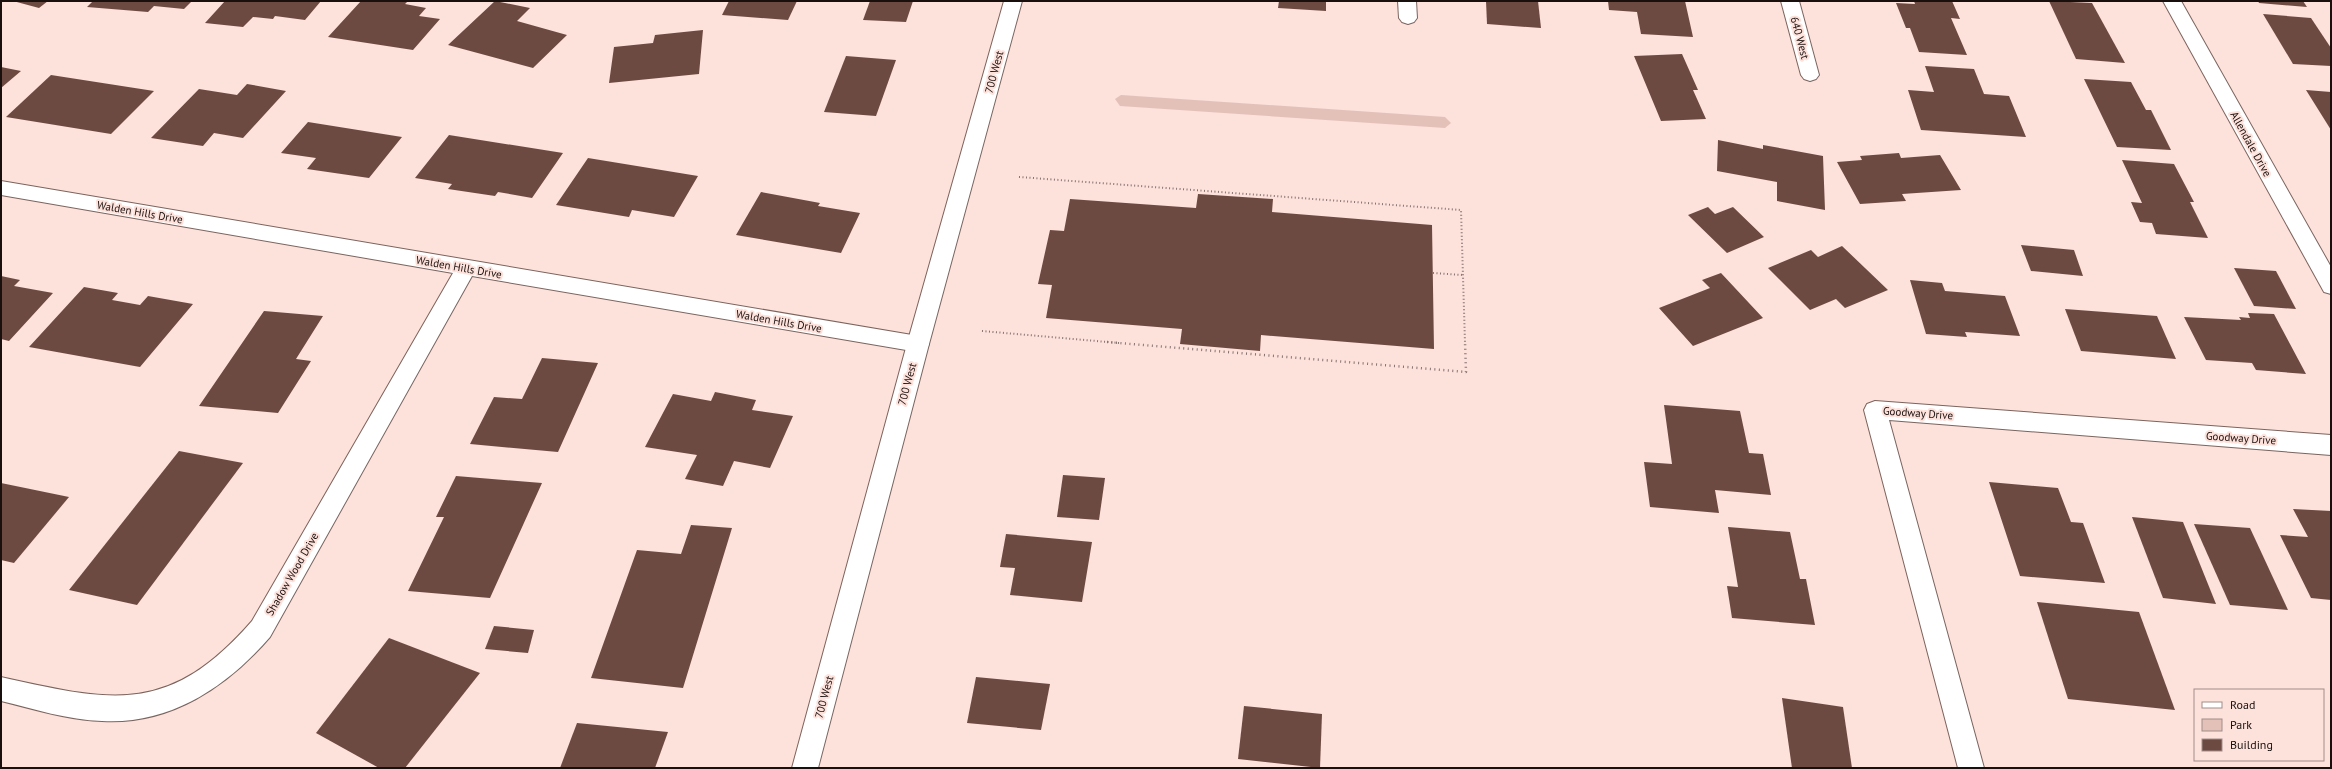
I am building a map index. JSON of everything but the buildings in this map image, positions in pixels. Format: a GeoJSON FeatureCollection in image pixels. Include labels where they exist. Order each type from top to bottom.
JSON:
{"type":"FeatureCollection","features":[{"type":"Feature","properties":{"kind":"street","name":"700 West"},"geometry":{"type":"LineString","coordinates":[[805,768],[918,344],[1013,1]]}},
{"type":"Feature","properties":{"kind":"street","name":"640 West"},"geometry":{"type":"LineString","coordinates":[[1790,1],[1810,76]]}},
{"type":"Feature","properties":{"kind":"street","name":"Allendale Drive"},"geometry":{"type":"LineString","coordinates":[[2172,1],[2331,286]]}},
{"type":"Feature","properties":{"kind":"street","name":"Walden Hills Drive"},"geometry":{"type":"LineString","coordinates":[[1,188],[466,269],[918,344]]}},
{"type":"Feature","properties":{"kind":"street","name":"Shadow Wood Drive"},"geometry":{"type":"LineString","coordinates":[[1,688],[79,706],[117,710],[148,705],[182,694],[219,672],[242,653],[261,629],[466,269]]}},
{"type":"Feature","properties":{"kind":"street","name":"Goodway Drive"},"geometry":{"type":"LineString","coordinates":[[1971,768],[1875,410],[2331,445]]}},
{"type":"Feature","properties":{"kind":"path"},"geometry":{"type":"LineString","coordinates":[[982,331],[1220,349],[1466,372],[1461,210],[1236,195],[1019,177]]}},
{"type":"Feature","properties":{"kind":"path"},"geometry":{"type":"LineString","coordinates":[[1433,273],[1463,276]]}},
{"type":"Feature","properties":{"kind":"green space"},"geometry":{"type":"Polygon","coordinates":[[[1121,95],[1445,117],[1451,123],[1445,128],[1120,106],[1115,99],[1121,95]]]}}]}
